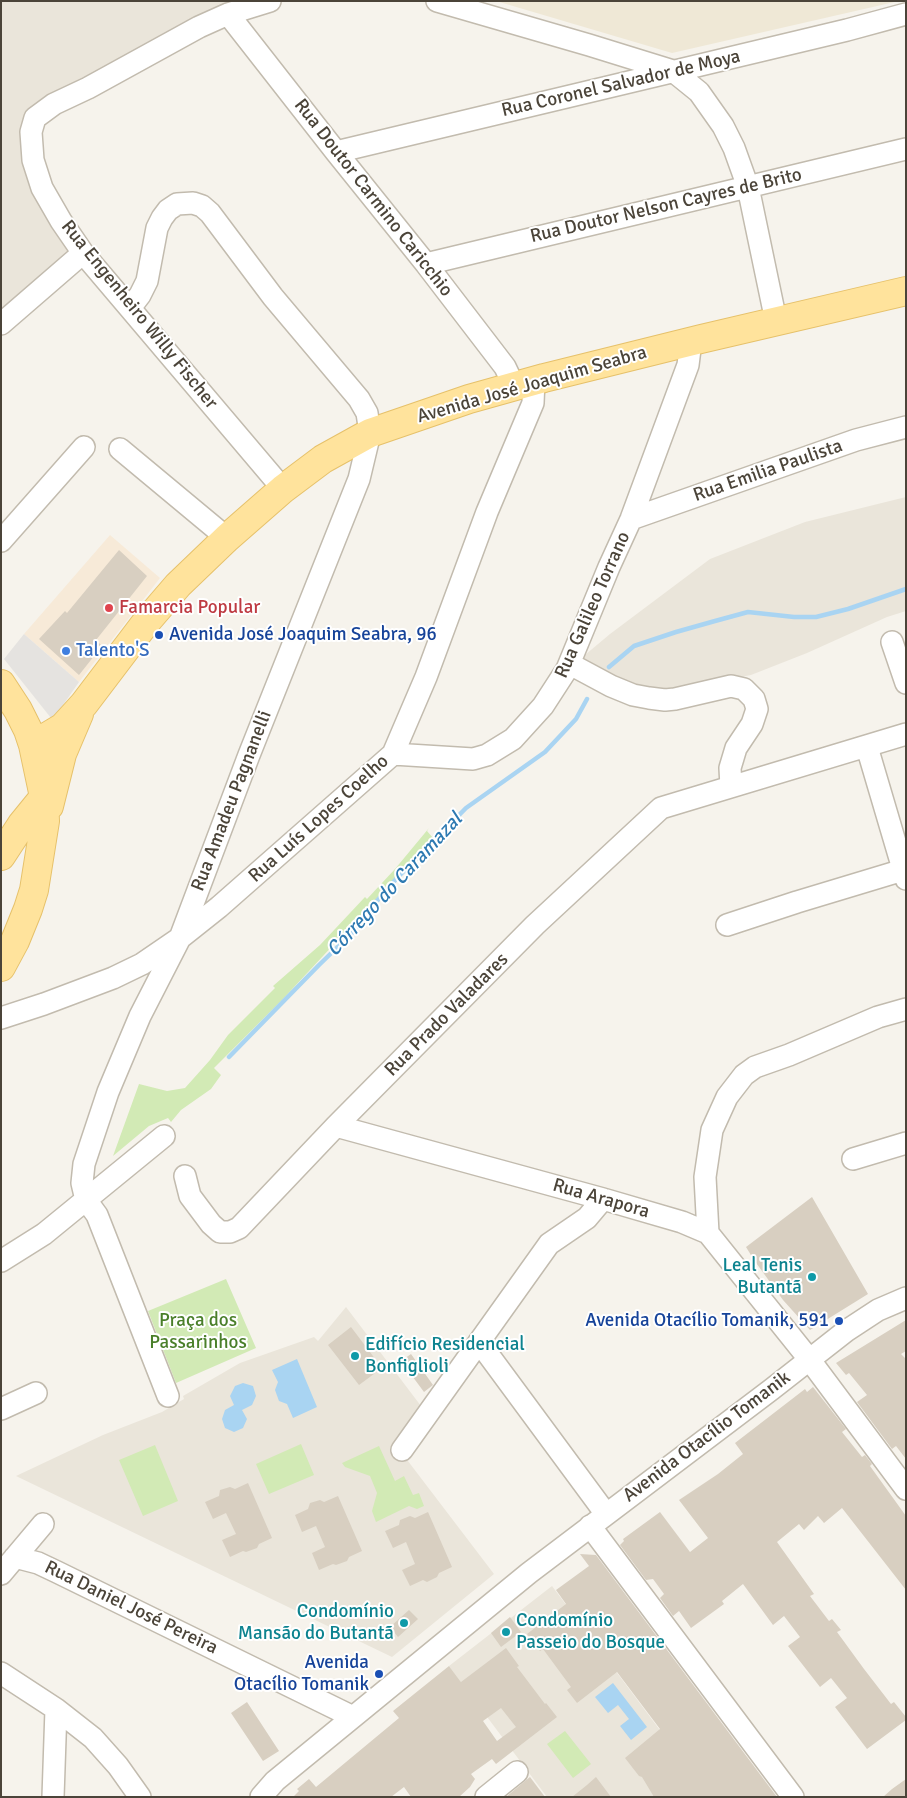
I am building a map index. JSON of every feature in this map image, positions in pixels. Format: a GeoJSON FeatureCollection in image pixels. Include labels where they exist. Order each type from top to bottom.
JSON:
{"type":"FeatureCollection","features":[{"type":"Feature","properties":{"kind":"main road","name":"Avenida José Joaquim Seabra"},"geometry":{"type":"LineString","coordinates":[[33,745],[63,726],[84,704],[147,620],[178,585],[227,538],[283,488],[323,459],[370,433],[469,399],[524,383],[691,341],[906,291]]}},
{"type":"Feature","properties":{"kind":"main road"},"geometry":{"type":"LineString","coordinates":[[1,684],[28,730],[33,745],[45,809],[39,860],[28,910],[15,941],[1,967]]}},
{"type":"Feature","properties":{"kind":"main road","name":"Avenida José Joaquim Seabra"},"geometry":{"type":"LineString","coordinates":[[45,809],[62,754],[84,704]]}},
{"type":"Feature","properties":{"kind":"main road"},"geometry":{"type":"LineString","coordinates":[[1,856],[22,824],[45,809]]}},
{"type":"Feature","properties":{"kind":"main road"},"geometry":{"type":"LineString","coordinates":[[1,856],[20,850],[39,860]]}},
{"type":"Feature","properties":{"kind":"main road"},"geometry":{"type":"LineString","coordinates":[[1,870],[18,869],[39,860]]}},
{"type":"Feature","properties":{"kind":"street","name":"Rua Engenheiro Willy Fischer"},"geometry":{"type":"LineString","coordinates":[[270,1],[228,14],[199,27],[88,88],[54,104],[35,118],[31,132],[32,152],[42,188],[61,221],[83,253],[283,488]]}},
{"type":"Feature","properties":{"kind":"street"},"geometry":{"type":"LineString","coordinates":[[437,1],[673,71],[699,92],[723,126],[734,148],[748,187],[776,321]]}},
{"type":"Feature","properties":{"kind":"street","name":"Rua Doutor Carmino Caricchio"},"geometry":{"type":"LineString","coordinates":[[228,14],[505,367],[524,383]]}},
{"type":"Feature","properties":{"kind":"street","name":"Rua Coronel Salvador de Moya"},"geometry":{"type":"LineString","coordinates":[[336,152],[906,14]]}},
{"type":"Feature","properties":{"kind":"street","name":"Rua Doutor Nelson Cayres de Brito"},"geometry":{"type":"LineString","coordinates":[[426,264],[906,149]]}},
{"type":"Feature","properties":{"kind":"street"},"geometry":{"type":"LineString","coordinates":[[130,308],[140,295],[147,281],[157,228],[162,218],[168,210],[177,204],[185,203],[202,206],[210,213],[273,298],[359,399],[367,414],[370,433]]}},
{"type":"Feature","properties":{"kind":"street"},"geometry":{"type":"LineString","coordinates":[[1,324],[83,253]]}},
{"type":"Feature","properties":{"kind":"street","name":"Rua Galileo Torrano"},"geometry":{"type":"LineString","coordinates":[[393,754],[473,759],[487,755],[513,739],[558,685],[570,664],[609,567],[632,518],[688,365],[691,341]]}},
{"type":"Feature","properties":{"kind":"street","name":"Rua Luís Lopes Coelho"},"geometry":{"type":"LineString","coordinates":[[1,1018],[113,978],[142,964],[180,938],[226,901],[393,754],[426,677],[487,512],[534,403],[524,383]]}},
{"type":"Feature","properties":{"kind":"street","name":"Rua Emilia Paulista"},"geometry":{"type":"LineString","coordinates":[[632,518],[856,440],[906,427]]}},
{"type":"Feature","properties":{"kind":"street","name":"Rua Amadeu Pagnanelli"},"geometry":{"type":"LineString","coordinates":[[86,1200],[82,1183],[84,1164],[108,1092],[140,1016],[180,938],[249,755],[359,479],[370,433]]}},
{"type":"Feature","properties":{"kind":"street"},"geometry":{"type":"LineString","coordinates":[[1,541],[84,447]]}},
{"type":"Feature","properties":{"kind":"street"},"geometry":{"type":"LineString","coordinates":[[120,448],[227,538]]}},
{"type":"Feature","properties":{"kind":"street"},"geometry":{"type":"LineString","coordinates":[[892,642],[906,683]]}},
{"type":"Feature","properties":{"kind":"street"},"geometry":{"type":"LineString","coordinates":[[570,664],[611,686],[634,695],[649,698],[675,699],[731,686],[744,688],[754,699],[757,709],[752,724],[736,748],[730,768],[731,787],[906,734]]}},
{"type":"Feature","properties":{"kind":"street"},"geometry":{"type":"LineString","coordinates":[[727,925],[797,902],[905,874],[867,747]]}},
{"type":"Feature","properties":{"kind":"street","name":"Rua Prado Valadares"},"geometry":{"type":"LineString","coordinates":[[185,1176],[190,1196],[211,1224],[220,1232],[230,1232],[239,1228],[336,1126],[536,925],[661,808],[731,787]]}},
{"type":"Feature","properties":{"kind":"street"},"geometry":{"type":"LineString","coordinates":[[708,1233],[705,1177],[712,1130],[727,1097],[744,1075],[756,1067],[878,1017],[906,1009]]}},
{"type":"Feature","properties":{"kind":"street","name":"Rua Arapora"},"geometry":{"type":"LineString","coordinates":[[336,1126],[603,1199],[682,1222],[708,1233],[809,1359],[906,1489]]}},
{"type":"Feature","properties":{"kind":"street"},"geometry":{"type":"LineString","coordinates":[[1,1261],[44,1234],[164,1136]]}},
{"type":"Feature","properties":{"kind":"street"},"geometry":{"type":"LineString","coordinates":[[853,1159],[906,1142]]}},
{"type":"Feature","properties":{"kind":"street"},"geometry":{"type":"LineString","coordinates":[[402,1450],[549,1244],[587,1218],[603,1199]]}},
{"type":"Feature","properties":{"kind":"street"},"geometry":{"type":"LineString","coordinates":[[86,1200],[97,1215],[168,1396]]}},
{"type":"Feature","properties":{"kind":"street","name":"Avenida Otacílio Tomanik"},"geometry":{"type":"LineString","coordinates":[[262,1797],[274,1781],[529,1573],[846,1331],[878,1310],[906,1298]]}},
{"type":"Feature","properties":{"kind":"street"},"geometry":{"type":"LineString","coordinates":[[479,1342],[598,1520],[792,1797]]}},
{"type":"Feature","properties":{"kind":"street"},"geometry":{"type":"LineString","coordinates":[[1,1410],[36,1393]]}},
{"type":"Feature","properties":{"kind":"street"},"geometry":{"type":"LineString","coordinates":[[1,1574],[43,1524]]}},
{"type":"Feature","properties":{"kind":"street","name":"Rua Daniel José Pereira"},"geometry":{"type":"LineString","coordinates":[[15,1557],[38,1563],[353,1717]]}},
{"type":"Feature","properties":{"kind":"street"},"geometry":{"type":"LineString","coordinates":[[1,1673],[56,1709],[93,1738],[118,1766],[140,1797]]}},
{"type":"Feature","properties":{"kind":"street"},"geometry":{"type":"LineString","coordinates":[[53,1797],[56,1709]]}},
{"type":"Feature","properties":{"kind":"street"},"geometry":{"type":"LineString","coordinates":[[486,1797],[517,1772]]}},
{"type":"Feature","properties":{"kind":"shaded area"},"geometry":{"type":"Polygon","coordinates":[[[1,1],[244,1],[27,117],[29,155],[83,265],[1,321],[1,1]]]}},
{"type":"Feature","properties":{"kind":"shaded area"},"geometry":{"type":"Polygon","coordinates":[[[496,1],[899,1],[672,53],[496,1]]]}},
{"type":"Feature","properties":{"kind":"shaded area"},"geometry":{"type":"Polygon","coordinates":[[[906,497],[906,611],[887,617],[807,653],[751,675],[665,691],[637,690],[579,660],[610,634],[710,559],[805,522],[906,497]]]}},
{"type":"Feature","properties":{"kind":"shaded area"},"geometry":{"type":"Polygon","coordinates":[[[110,535],[160,578],[79,682],[24,634],[110,535]]]}},
{"type":"Feature","properties":{"kind":"shaded area"},"geometry":{"type":"Polygon","coordinates":[[[24,634],[79,682],[56,715],[51,718],[4,659],[24,634]]]}},
{"type":"Feature","properties":{"kind":"shaded area"},"geometry":{"type":"Polygon","coordinates":[[[346,1307],[421,1406],[395,1444],[494,1574],[392,1657],[16,1476],[103,1435],[162,1412],[184,1399],[183,1396],[240,1363],[314,1337],[318,1341],[346,1307]]]}},
{"type":"Feature","properties":{"kind":"shaded area"},"geometry":{"type":"Polygon","coordinates":[[[552,1586],[710,1797],[547,1797],[449,1666],[552,1586]]]}},
{"type":"Feature","properties":{"kind":"green space"},"geometry":{"type":"Polygon","coordinates":[[[429,828],[427,831],[433,838],[282,1000],[214,1068],[221,1075],[211,1089],[181,1110],[171,1122],[168,1118],[149,1126],[113,1156],[139,1084],[167,1091],[185,1088],[210,1060],[228,1035],[275,988],[273,986],[320,945],[365,897],[367,899],[429,828]]]}},
{"type":"Feature","properties":{"kind":"green space","name":"Praça dos Passarinhos"},"geometry":{"type":"Polygon","coordinates":[[[226,1279],[256,1348],[176,1383],[148,1311],[226,1279]]]}},
{"type":"Feature","properties":{"kind":"green space"},"geometry":{"type":"Polygon","coordinates":[[[301,1444],[314,1475],[269,1494],[256,1464],[301,1444]]]}},
{"type":"Feature","properties":{"kind":"green space"},"geometry":{"type":"Polygon","coordinates":[[[155,1445],[178,1501],[143,1516],[119,1460],[155,1445]]]}},
{"type":"Feature","properties":{"kind":"green space"},"geometry":{"type":"Polygon","coordinates":[[[379,1446],[395,1481],[404,1476],[413,1495],[419,1493],[424,1506],[417,1509],[409,1506],[376,1522],[372,1511],[377,1493],[370,1476],[345,1467],[342,1463],[379,1446]]]}},
{"type":"Feature","properties":{"kind":"green space"},"geometry":{"type":"Polygon","coordinates":[[[565,1731],[591,1764],[573,1778],[547,1744],[565,1731]]]}},
{"type":"Feature","properties":{"kind":"water"},"geometry":{"type":"Polygon","coordinates":[[[297,1359],[317,1407],[293,1418],[287,1404],[279,1401],[275,1390],[278,1382],[272,1370],[297,1359]]]}},
{"type":"Feature","properties":{"kind":"water"},"geometry":{"type":"Polygon","coordinates":[[[243,1383],[253,1386],[256,1396],[252,1405],[242,1410],[247,1419],[243,1428],[234,1432],[225,1428],[222,1419],[225,1410],[234,1405],[230,1396],[235,1386],[243,1383]]]}},
{"type":"Feature","properties":{"kind":"water"},"geometry":{"type":"Polygon","coordinates":[[[613,1683],[647,1727],[631,1740],[620,1726],[629,1719],[618,1705],[608,1713],[595,1697],[613,1683]]]}},
{"type":"Feature","properties":{"kind":"building"},"geometry":{"type":"Polygon","coordinates":[[[119,550],[147,576],[96,640],[102,646],[79,675],[39,639],[65,611],[67,613],[119,550]]]}},
{"type":"Feature","properties":{"kind":"building","name":"Leal Tenis Butantã"},"geometry":{"type":"Polygon","coordinates":[[[812,1197],[868,1294],[810,1330],[783,1300],[746,1247],[812,1197]]]}},
{"type":"Feature","properties":{"kind":"building"},"geometry":{"type":"Polygon","coordinates":[[[906,1320],[906,1351],[901,1354],[906,1359],[906,1459],[896,1446],[892,1449],[857,1402],[867,1395],[849,1373],[846,1375],[836,1363],[906,1320]]]}},
{"type":"Feature","properties":{"kind":"building","name":"Edifício Residencial Bonfiglioli"},"geometry":{"type":"Polygon","coordinates":[[[351,1327],[382,1368],[359,1385],[328,1345],[351,1327]]]}},
{"type":"Feature","properties":{"kind":"building"},"geometry":{"type":"Polygon","coordinates":[[[411,1354],[433,1385],[424,1392],[401,1361],[411,1354]]]}},
{"type":"Feature","properties":{"kind":"building"},"geometry":{"type":"Polygon","coordinates":[[[813,1387],[846,1429],[842,1432],[862,1457],[865,1455],[872,1464],[870,1466],[906,1516],[906,1590],[842,1508],[824,1523],[818,1516],[804,1530],[799,1524],[777,1542],[814,1594],[810,1596],[829,1621],[832,1619],[841,1630],[837,1632],[891,1704],[894,1702],[906,1717],[906,1720],[867,1749],[835,1707],[847,1698],[831,1678],[820,1687],[788,1646],[800,1637],[784,1616],[773,1625],[743,1584],[722,1601],[724,1604],[691,1628],[679,1611],[673,1616],[660,1598],[664,1594],[653,1579],[646,1580],[620,1545],[624,1541],[623,1539],[660,1512],[690,1552],[708,1538],[679,1500],[718,1474],[743,1454],[735,1443],[805,1389],[807,1392],[813,1387]]]}},
{"type":"Feature","properties":{"kind":"building"},"geometry":{"type":"Polygon","coordinates":[[[248,1483],[272,1538],[259,1544],[257,1548],[246,1552],[243,1551],[230,1557],[222,1540],[236,1534],[226,1513],[213,1519],[205,1502],[219,1496],[220,1490],[230,1487],[235,1489],[248,1483]]]}},
{"type":"Feature","properties":{"kind":"building"},"geometry":{"type":"Polygon","coordinates":[[[338,1496],[362,1551],[349,1557],[347,1561],[319,1570],[312,1553],[325,1547],[316,1526],[302,1532],[295,1515],[308,1509],[310,1503],[320,1500],[324,1502],[338,1496]]]}},
{"type":"Feature","properties":{"kind":"building"},"geometry":{"type":"Polygon","coordinates":[[[428,1512],[452,1567],[439,1573],[437,1577],[427,1582],[423,1580],[410,1586],[402,1570],[415,1564],[406,1542],[393,1548],[385,1531],[399,1525],[400,1520],[410,1516],[415,1518],[428,1512]]]}},
{"type":"Feature","properties":{"kind":"building"},"geometry":{"type":"Polygon","coordinates":[[[580,1554],[596,1555],[777,1797],[654,1797],[642,1777],[639,1776],[625,1758],[660,1729],[617,1672],[577,1703],[567,1690],[571,1687],[543,1649],[540,1651],[527,1634],[566,1604],[556,1590],[589,1566],[580,1554]]]}},
{"type":"Feature","properties":{"kind":"building","name":"Condomínio Mansão do Butantã"},"geometry":{"type":"Polygon","coordinates":[[[409,1610],[418,1619],[398,1637],[390,1627],[409,1610]]]}},
{"type":"Feature","properties":{"kind":"building","name":"Condomínio Passeio do Bosque"},"geometry":{"type":"Polygon","coordinates":[[[510,1617],[521,1632],[501,1647],[491,1633],[510,1617]]]}},
{"type":"Feature","properties":{"kind":"building"},"geometry":{"type":"Polygon","coordinates":[[[506,1648],[519,1666],[517,1667],[557,1717],[496,1764],[492,1759],[471,1774],[475,1779],[470,1787],[459,1797],[411,1797],[404,1787],[391,1797],[293,1797],[299,1791],[297,1789],[309,1779],[316,1787],[399,1718],[393,1711],[449,1666],[461,1682],[506,1648]],[[501,1708],[483,1721],[497,1741],[516,1727],[501,1708]]]}},
{"type":"Feature","properties":{"kind":"building"},"geometry":{"type":"Polygon","coordinates":[[[247,1702],[279,1751],[263,1761],[231,1713],[247,1702]]]}},
{"type":"Feature","properties":{"kind":"building"},"geometry":{"type":"Polygon","coordinates":[[[530,1777],[545,1797],[506,1797],[525,1781],[530,1777]]]}},
{"type":"Feature","properties":{"kind":"building"},"geometry":{"type":"Polygon","coordinates":[[[596,1777],[611,1797],[572,1797],[587,1785],[596,1777]]]}},
{"type":"Feature","properties":{"kind":"building"},"geometry":{"type":"Polygon","coordinates":[[[906,1779],[906,1797],[883,1797],[892,1789],[906,1779]]]}},
{"type":"Feature","properties":{"kind":"waterway","name":"Córrego do Caramazal"},"geometry":{"type":"LineString","coordinates":[[609,667],[634,646],[748,612],[794,617],[816,617],[848,609],[906,589]]}},
{"type":"Feature","properties":{"kind":"waterway","name":"Córrego do Caramazal"},"geometry":{"type":"LineString","coordinates":[[229,1057],[352,933],[397,878],[466,808],[545,752],[576,719],[587,699]]}},
{"type":"Feature","properties":{"kind":"place","name":"Famarcia Popular"},"geometry":{"type":"Point","coordinates":[109,608]}},
{"type":"Feature","properties":{"kind":"place","name":"Avenida José Joaquim Seabra, 96"},"geometry":{"type":"Point","coordinates":[159,635]}},
{"type":"Feature","properties":{"kind":"place","name":"Talento'S"},"geometry":{"type":"Point","coordinates":[66,651]}},
{"type":"Feature","properties":{"kind":"place","name":"Leal Tenis Butantã"},"geometry":{"type":"Point","coordinates":[812,1277]}},
{"type":"Feature","properties":{"kind":"place","name":"Avenida Otacílio Tomanik, 591"},"geometry":{"type":"Point","coordinates":[839,1321]}},
{"type":"Feature","properties":{"kind":"place","name":"Edifício Residencial Bonfiglioli"},"geometry":{"type":"Point","coordinates":[355,1356]}},
{"type":"Feature","properties":{"kind":"place","name":"Condomínio Mansão do Butantã"},"geometry":{"type":"Point","coordinates":[404,1623]}},
{"type":"Feature","properties":{"kind":"place","name":"Condomínio Passeio do Bosque"},"geometry":{"type":"Point","coordinates":[506,1632]}},
{"type":"Feature","properties":{"kind":"place","name":"Avenida Otacílio Tomanik"},"geometry":{"type":"Point","coordinates":[379,1674]}}]}
